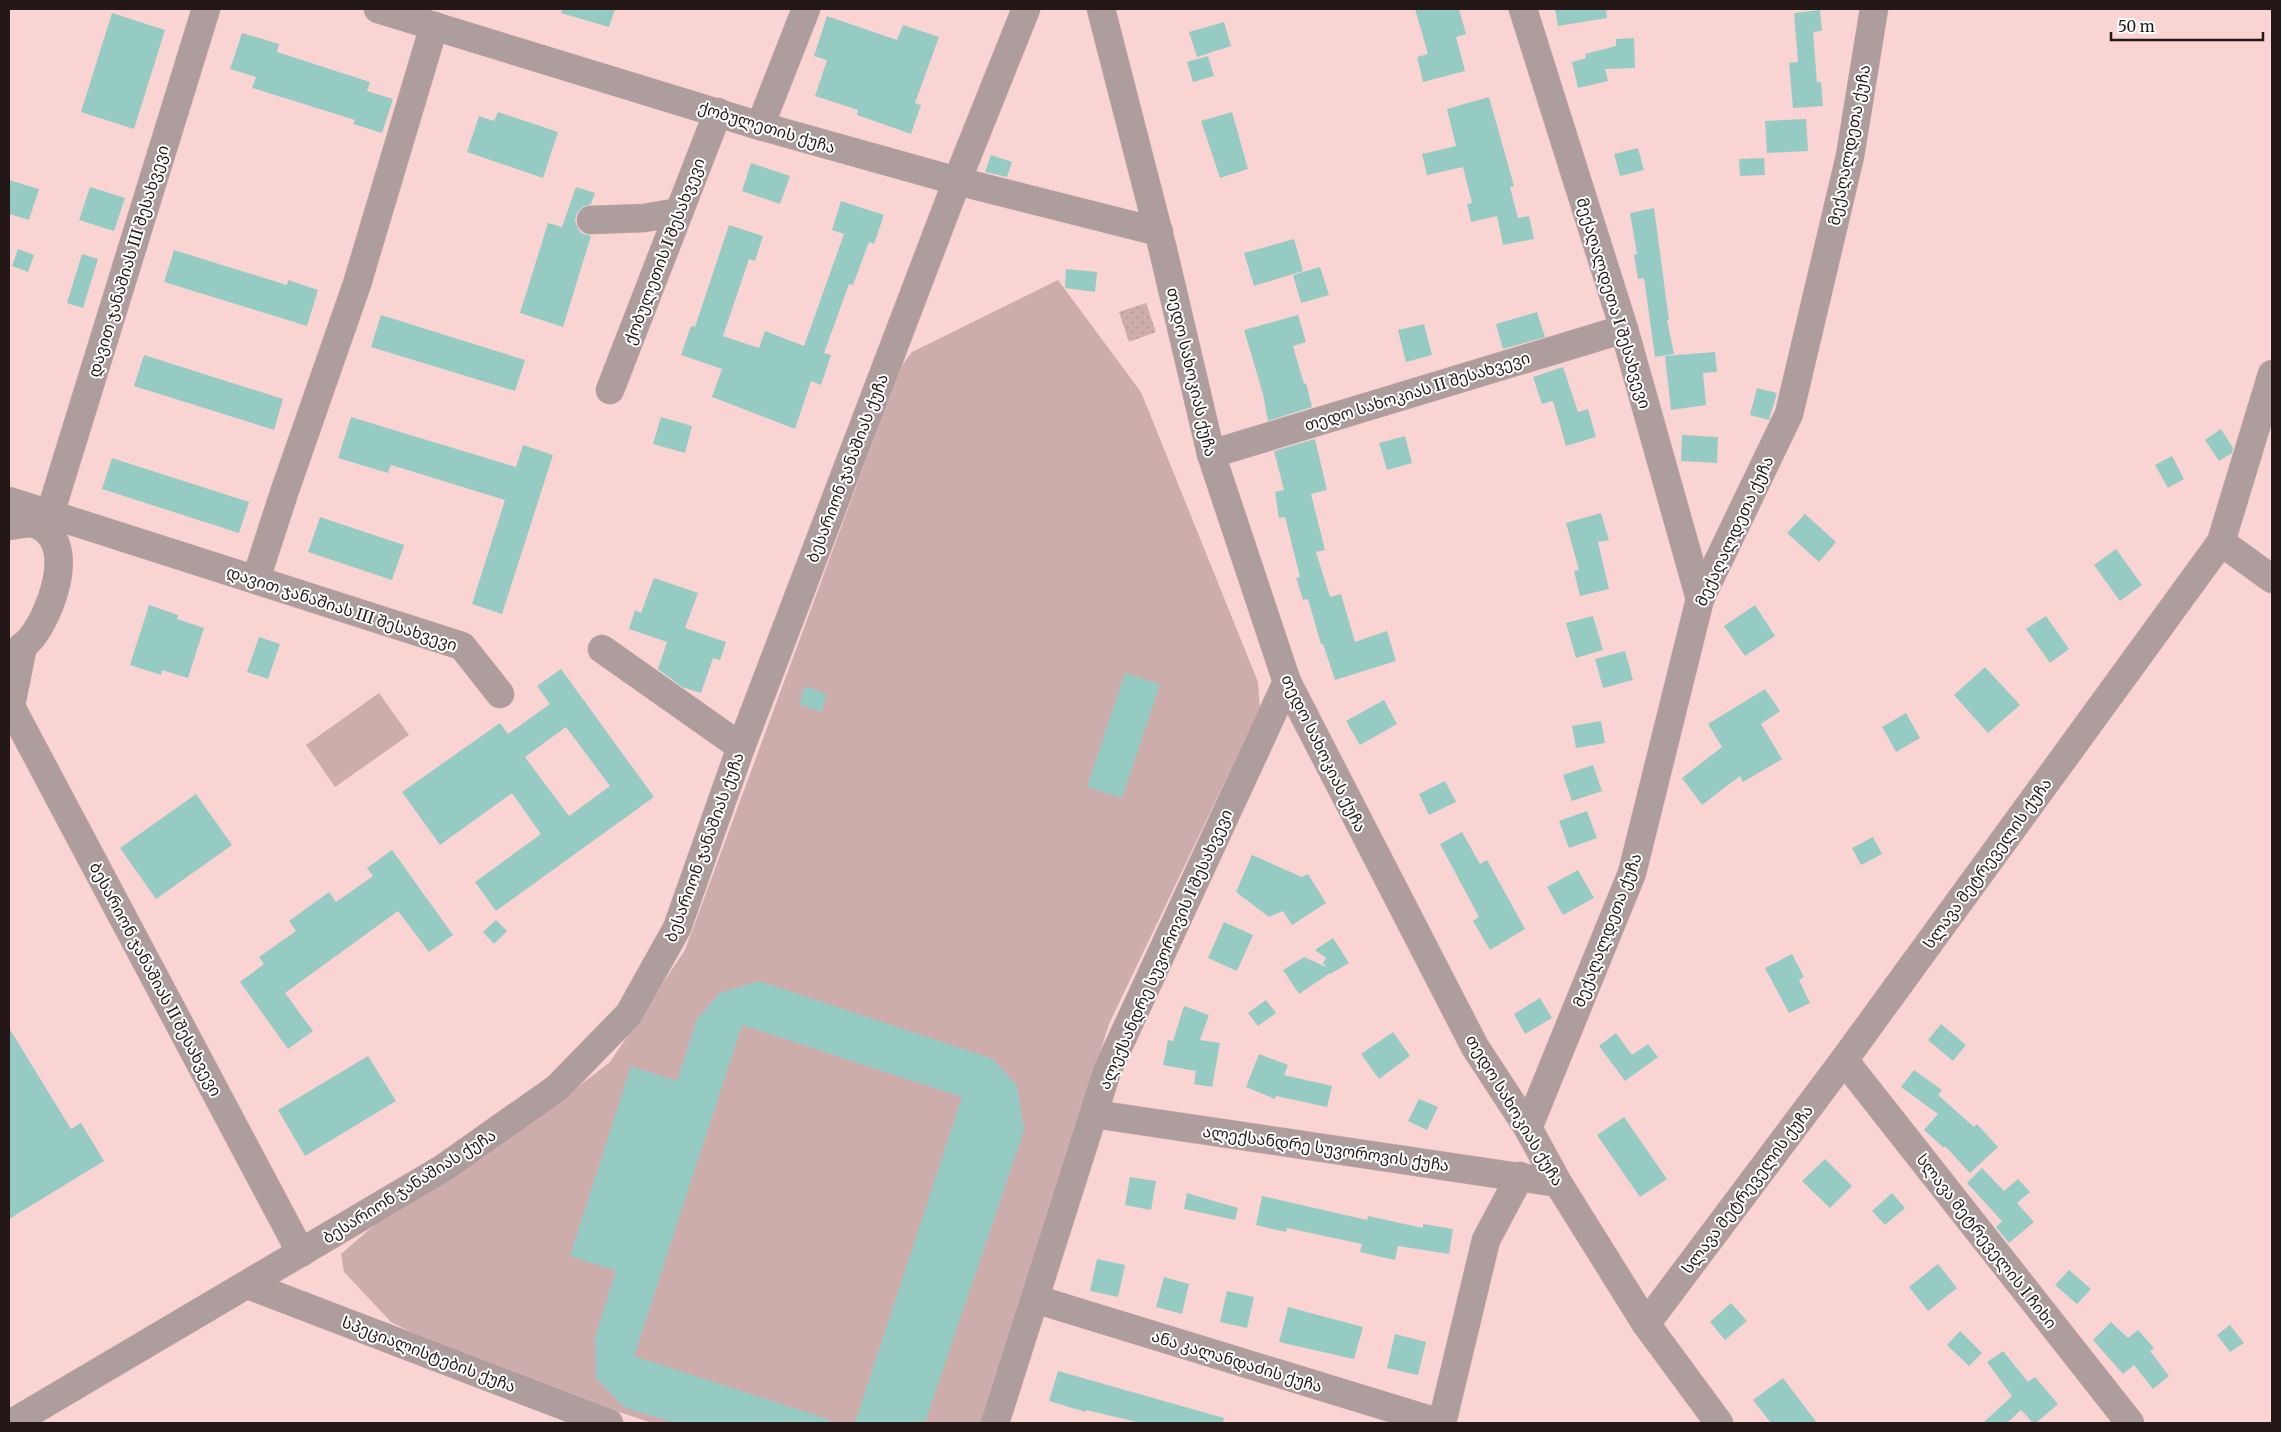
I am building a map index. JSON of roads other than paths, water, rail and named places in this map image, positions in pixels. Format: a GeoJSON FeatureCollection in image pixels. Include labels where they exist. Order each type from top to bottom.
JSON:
{"type":"FeatureCollection","features":[{"type":"Feature","properties":{"kind":"street","name":"დავით ჯანაშიას III შესახვევი"},"geometry":{"type":"LineString","coordinates":[[50,514],[206,9]]}},
{"type":"Feature","properties":{"kind":"street","name":"ქობულეთის ქუჩა"},"geometry":{"type":"LineString","coordinates":[[378,9],[760,126],[957,181],[1159,232]]}},
{"type":"Feature","properties":{"kind":"street"},"geometry":{"type":"LineString","coordinates":[[760,126],[806,9]]}},
{"type":"Feature","properties":{"kind":"street","name":"ბესარიონ ჯანაშიას ქუჩა"},"geometry":{"type":"LineString","coordinates":[[12,1423],[442,1169],[558,1088],[629,1014],[677,928],[741,747],[957,181],[1026,9]]}},
{"type":"Feature","properties":{"kind":"street","name":"თედო სახოკიას ქუჩა"},"geometry":{"type":"LineString","coordinates":[[1102,9],[1159,232],[1211,454],[1286,682],[1475,1047],[1528,1128],[1558,1183],[1646,1324],[1719,1423]]}},
{"type":"Feature","properties":{"kind":"street","name":"მექაღალდეთა I შესახვევი"},"geometry":{"type":"LineString","coordinates":[[1524,9],[1624,329],[1700,599]]}},
{"type":"Feature","properties":{"kind":"street","name":"მექაღალდეთა ქუჩა"},"geometry":{"type":"LineString","coordinates":[[1528,1128],[1632,873],[1700,599],[1789,414],[1850,156],[1874,9]]}},
{"type":"Feature","properties":{"kind":"street"},"geometry":{"type":"LineString","coordinates":[[256,579],[284,490],[357,284],[434,26]]}},
{"type":"Feature","properties":{"kind":"street","name":"ქობულეთის I შესახვევი"},"geometry":{"type":"LineString","coordinates":[[610,390],[718,112]]}},
{"type":"Feature","properties":{"kind":"street"},"geometry":{"type":"LineString","coordinates":[[591,220],[644,218],[679,212]]}},
{"type":"Feature","properties":{"kind":"street","name":"თედო სახოკიას II შესახვევი"},"geometry":{"type":"LineString","coordinates":[[1211,454],[1624,329]]}},
{"type":"Feature","properties":{"kind":"street","name":"სლავა მეტრეველის ქუჩა"},"geometry":{"type":"LineString","coordinates":[[1646,1324],[1844,1060],[2221,542],[2272,374]]}},
{"type":"Feature","properties":{"kind":"street","name":"დავით ჯანაშიას III შესახვევი"},"geometry":{"type":"LineString","coordinates":[[9,501],[462,646],[500,694]]}},
{"type":"Feature","properties":{"kind":"street"},"geometry":{"type":"LineString","coordinates":[[9,526],[50,514],[60,558]]}},
{"type":"Feature","properties":{"kind":"street"},"geometry":{"type":"LineString","coordinates":[[9,526],[32,523],[42,528],[52,536],[57,544],[60,558],[54,589],[46,612],[32,637],[16,651],[10,704]]}},
{"type":"Feature","properties":{"kind":"street"},"geometry":{"type":"LineString","coordinates":[[2221,542],[2272,579]]}},
{"type":"Feature","properties":{"kind":"street"},"geometry":{"type":"LineString","coordinates":[[602,649],[741,747]]}},
{"type":"Feature","properties":{"kind":"street","name":"ალექსანდრე სუვოროვის I შესახვევი"},"geometry":{"type":"LineString","coordinates":[[995,1423],[1108,1070],[1286,682]]}},
{"type":"Feature","properties":{"kind":"street","name":"ბესარიონ ჯანაშიას II შესახვევი"},"geometry":{"type":"LineString","coordinates":[[10,704],[301,1254]]}},
{"type":"Feature","properties":{"kind":"street","name":"სლავა მეტრეველის I ჩიხი"},"geometry":{"type":"LineString","coordinates":[[1844,1060],[2130,1423]]}},
{"type":"Feature","properties":{"kind":"street","name":"ალექსანდრე სუვოროვის ქუჩა"},"geometry":{"type":"LineString","coordinates":[[1094,1114],[1558,1183]]}},
{"type":"Feature","properties":{"kind":"street"},"geometry":{"type":"LineString","coordinates":[[1441,1423],[1486,1240],[1520,1176]]}},
{"type":"Feature","properties":{"kind":"street","name":"სპეციალისტების ქუჩა"},"geometry":{"type":"LineString","coordinates":[[248,1285],[610,1423]]}},
{"type":"Feature","properties":{"kind":"street","name":"ანა კალანდაძის ქუჩა"},"geometry":{"type":"LineString","coordinates":[[1035,1299],[1441,1423]]}}]}
